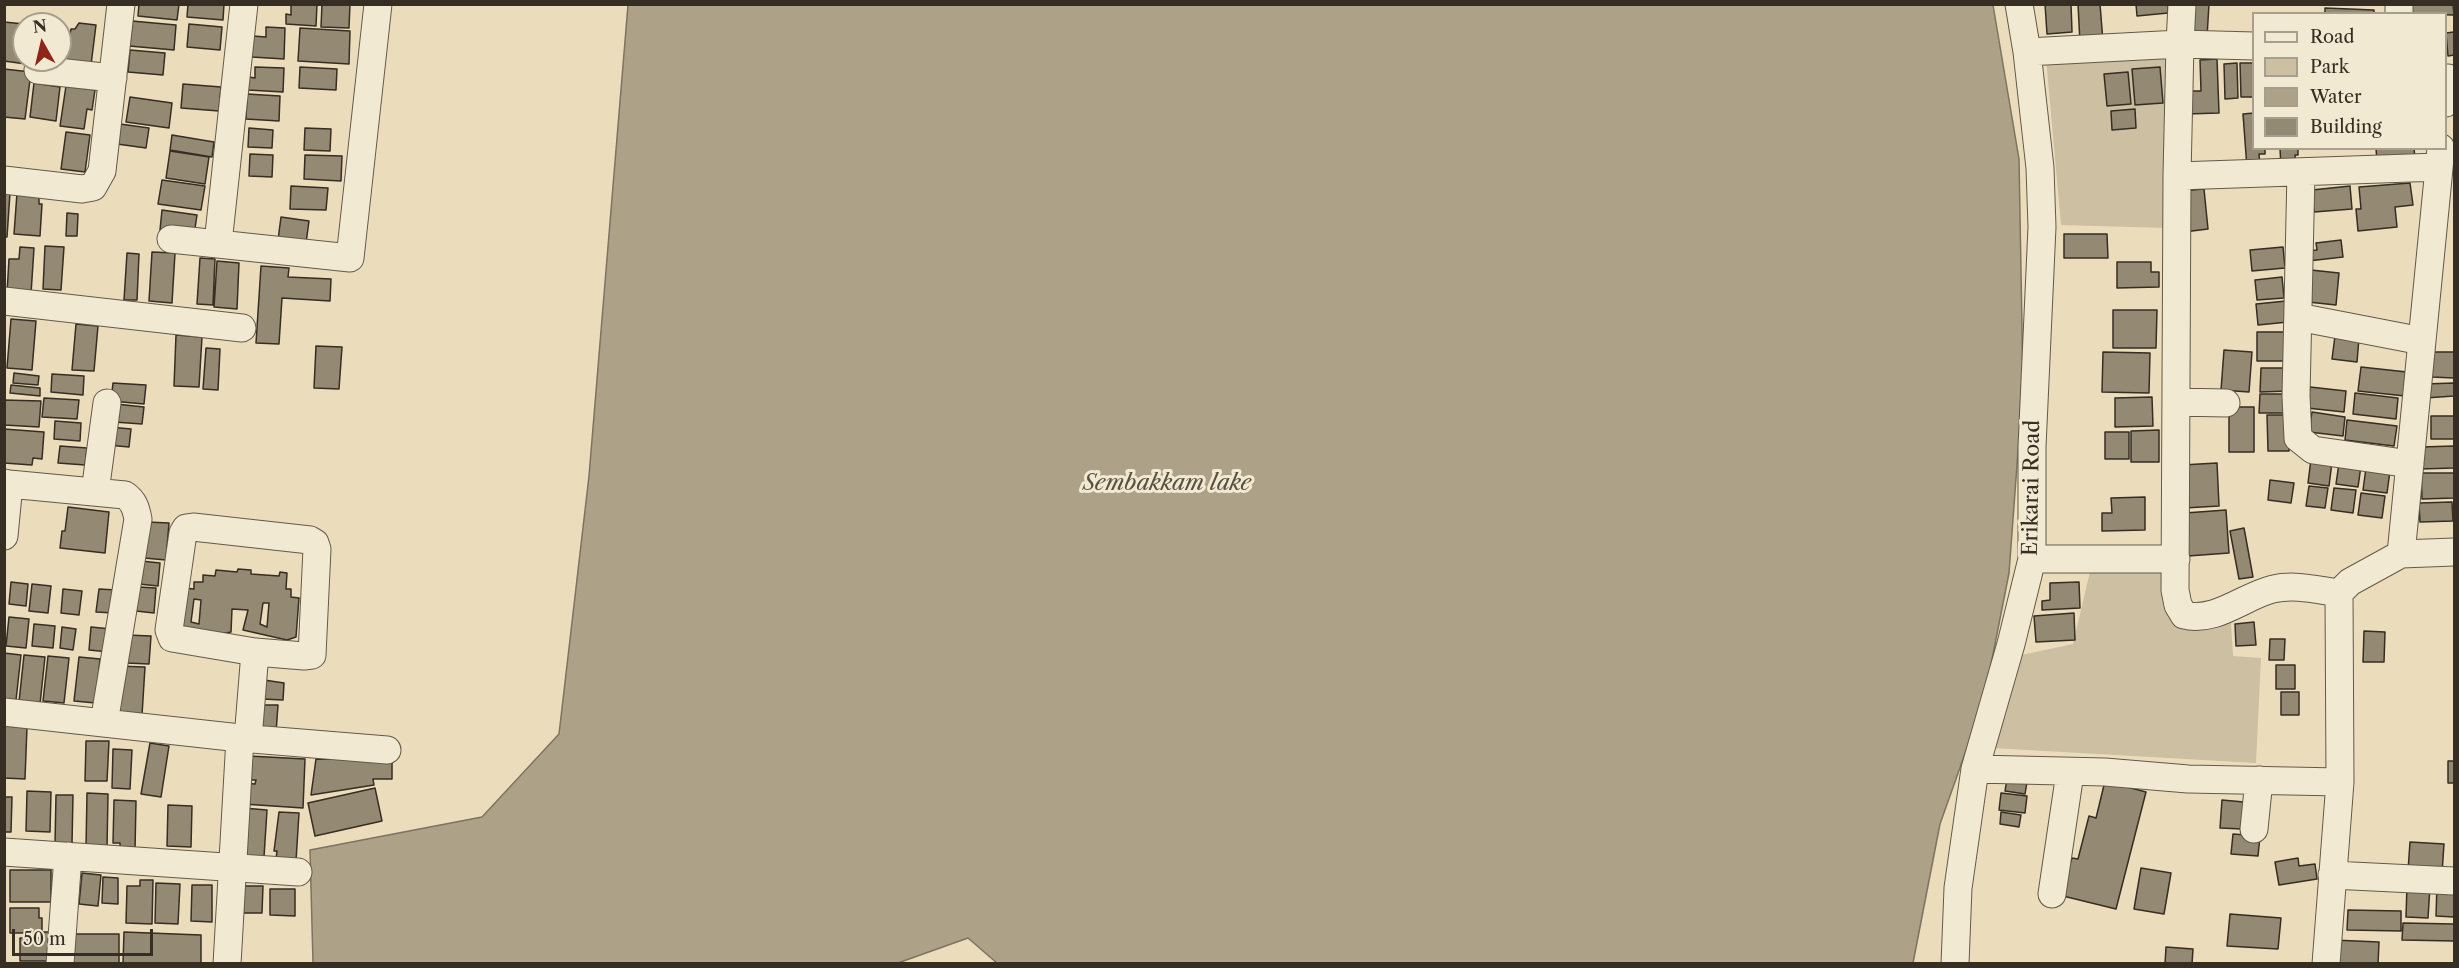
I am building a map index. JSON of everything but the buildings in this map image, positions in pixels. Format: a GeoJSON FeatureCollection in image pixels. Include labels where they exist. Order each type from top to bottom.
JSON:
{"type":"FeatureCollection","features":[{"type":"Feature","properties":{"kind":"street"},"geometry":{"type":"LineString","coordinates":[[4,180],[82,189],[93,187],[102,171],[121,4]]}},
{"type":"Feature","properties":{"kind":"street"},"geometry":{"type":"LineString","coordinates":[[218,243],[244,4]]}},
{"type":"Feature","properties":{"kind":"street"},"geometry":{"type":"LineString","coordinates":[[171,240],[351,258],[378,4]]}},
{"type":"Feature","properties":{"kind":"street","name":"Erikarai Road"},"geometry":{"type":"LineString","coordinates":[[1955,963],[1958,888],[1975,769],[2011,644],[2032,559],[2032,447],[2042,227],[2040,168],[2027,52],[2019,4]]}},
{"type":"Feature","properties":{"kind":"street"},"geometry":{"type":"LineString","coordinates":[[2182,4],[2177,176],[2175,590],[2178,605],[2184,615],[2195,618],[2207,616],[2270,590],[2285,587],[2339,593]]}},
{"type":"Feature","properties":{"kind":"street"},"geometry":{"type":"LineString","coordinates":[[2027,52],[2180,44],[2252,46]]}},
{"type":"Feature","properties":{"kind":"street"},"geometry":{"type":"LineString","coordinates":[[56,72],[112,78]]}},
{"type":"Feature","properties":{"kind":"street"},"geometry":{"type":"LineString","coordinates":[[2177,176],[2301,172],[2440,158],[2401,554]]}},
{"type":"Feature","properties":{"kind":"street"},"geometry":{"type":"LineString","coordinates":[[2301,172],[2296,396],[2298,438],[2313,450],[2410,464]]}},
{"type":"Feature","properties":{"kind":"street"},"geometry":{"type":"LineString","coordinates":[[4,301],[242,328]]}},
{"type":"Feature","properties":{"kind":"street"},"geometry":{"type":"LineString","coordinates":[[2298,318],[2422,341]]}},
{"type":"Feature","properties":{"kind":"street"},"geometry":{"type":"LineString","coordinates":[[2176,402],[2226,403]]}},
{"type":"Feature","properties":{"kind":"street"},"geometry":{"type":"LineString","coordinates":[[96,492],[107,403]]}},
{"type":"Feature","properties":{"kind":"street"},"geometry":{"type":"LineString","coordinates":[[5,522],[7,483],[125,495],[130,498],[136,508],[138,519],[104,723]]}},
{"type":"Feature","properties":{"kind":"street"},"geometry":{"type":"LineString","coordinates":[[186,528],[310,540],[315,543],[317,549],[312,655],[255,652],[172,638],[169,630],[183,533],[186,528]]}},
{"type":"Feature","properties":{"kind":"street"},"geometry":{"type":"LineString","coordinates":[[2326,963],[2340,782],[2339,593],[2350,582],[2401,554],[2454,552]]}},
{"type":"Feature","properties":{"kind":"street"},"geometry":{"type":"LineString","coordinates":[[2032,559],[2176,559]]}},
{"type":"Feature","properties":{"kind":"street"},"geometry":{"type":"LineString","coordinates":[[227,963],[232,867],[255,652]]}},
{"type":"Feature","properties":{"kind":"street"},"geometry":{"type":"LineString","coordinates":[[4,712],[244,739],[387,750]]}},
{"type":"Feature","properties":{"kind":"street"},"geometry":{"type":"LineString","coordinates":[[1975,769],[2070,773],[2105,772],[2188,779],[2340,782]]}},
{"type":"Feature","properties":{"kind":"street"},"geometry":{"type":"LineString","coordinates":[[2052,894],[2070,773]]}},
{"type":"Feature","properties":{"kind":"street"},"geometry":{"type":"LineString","coordinates":[[2254,829],[2259,780]]}},
{"type":"Feature","properties":{"kind":"street"},"geometry":{"type":"LineString","coordinates":[[4,852],[298,872]]}},
{"type":"Feature","properties":{"kind":"street"},"geometry":{"type":"LineString","coordinates":[[60,963],[68,856]]}},
{"type":"Feature","properties":{"kind":"street"},"geometry":{"type":"LineString","coordinates":[[2332,875],[2454,881]]}},
{"type":"Feature","properties":{"kind":"green space"},"geometry":{"type":"Polygon","coordinates":[[[2180,44],[2167,228],[2061,225],[2046,58],[2180,44]]]}},
{"type":"Feature","properties":{"kind":"green space"},"geometry":{"type":"Polygon","coordinates":[[[2093,559],[2176,559],[2178,605],[2230,606],[2233,656],[2261,658],[2256,763],[1992,748],[2012,657],[2073,644],[2093,559]]]}},
{"type":"Feature","properties":{"kind":"water","name":"Sembakkam lake"},"geometry":{"type":"Polygon","coordinates":[[[628,5],[1993,5],[2019,159],[2023,384],[2009,573],[1984,700],[1940,824],[1913,963],[998,964],[968,938],[895,964],[313,963],[310,850],[482,817],[559,734],[589,476],[628,5]]]}}]}
